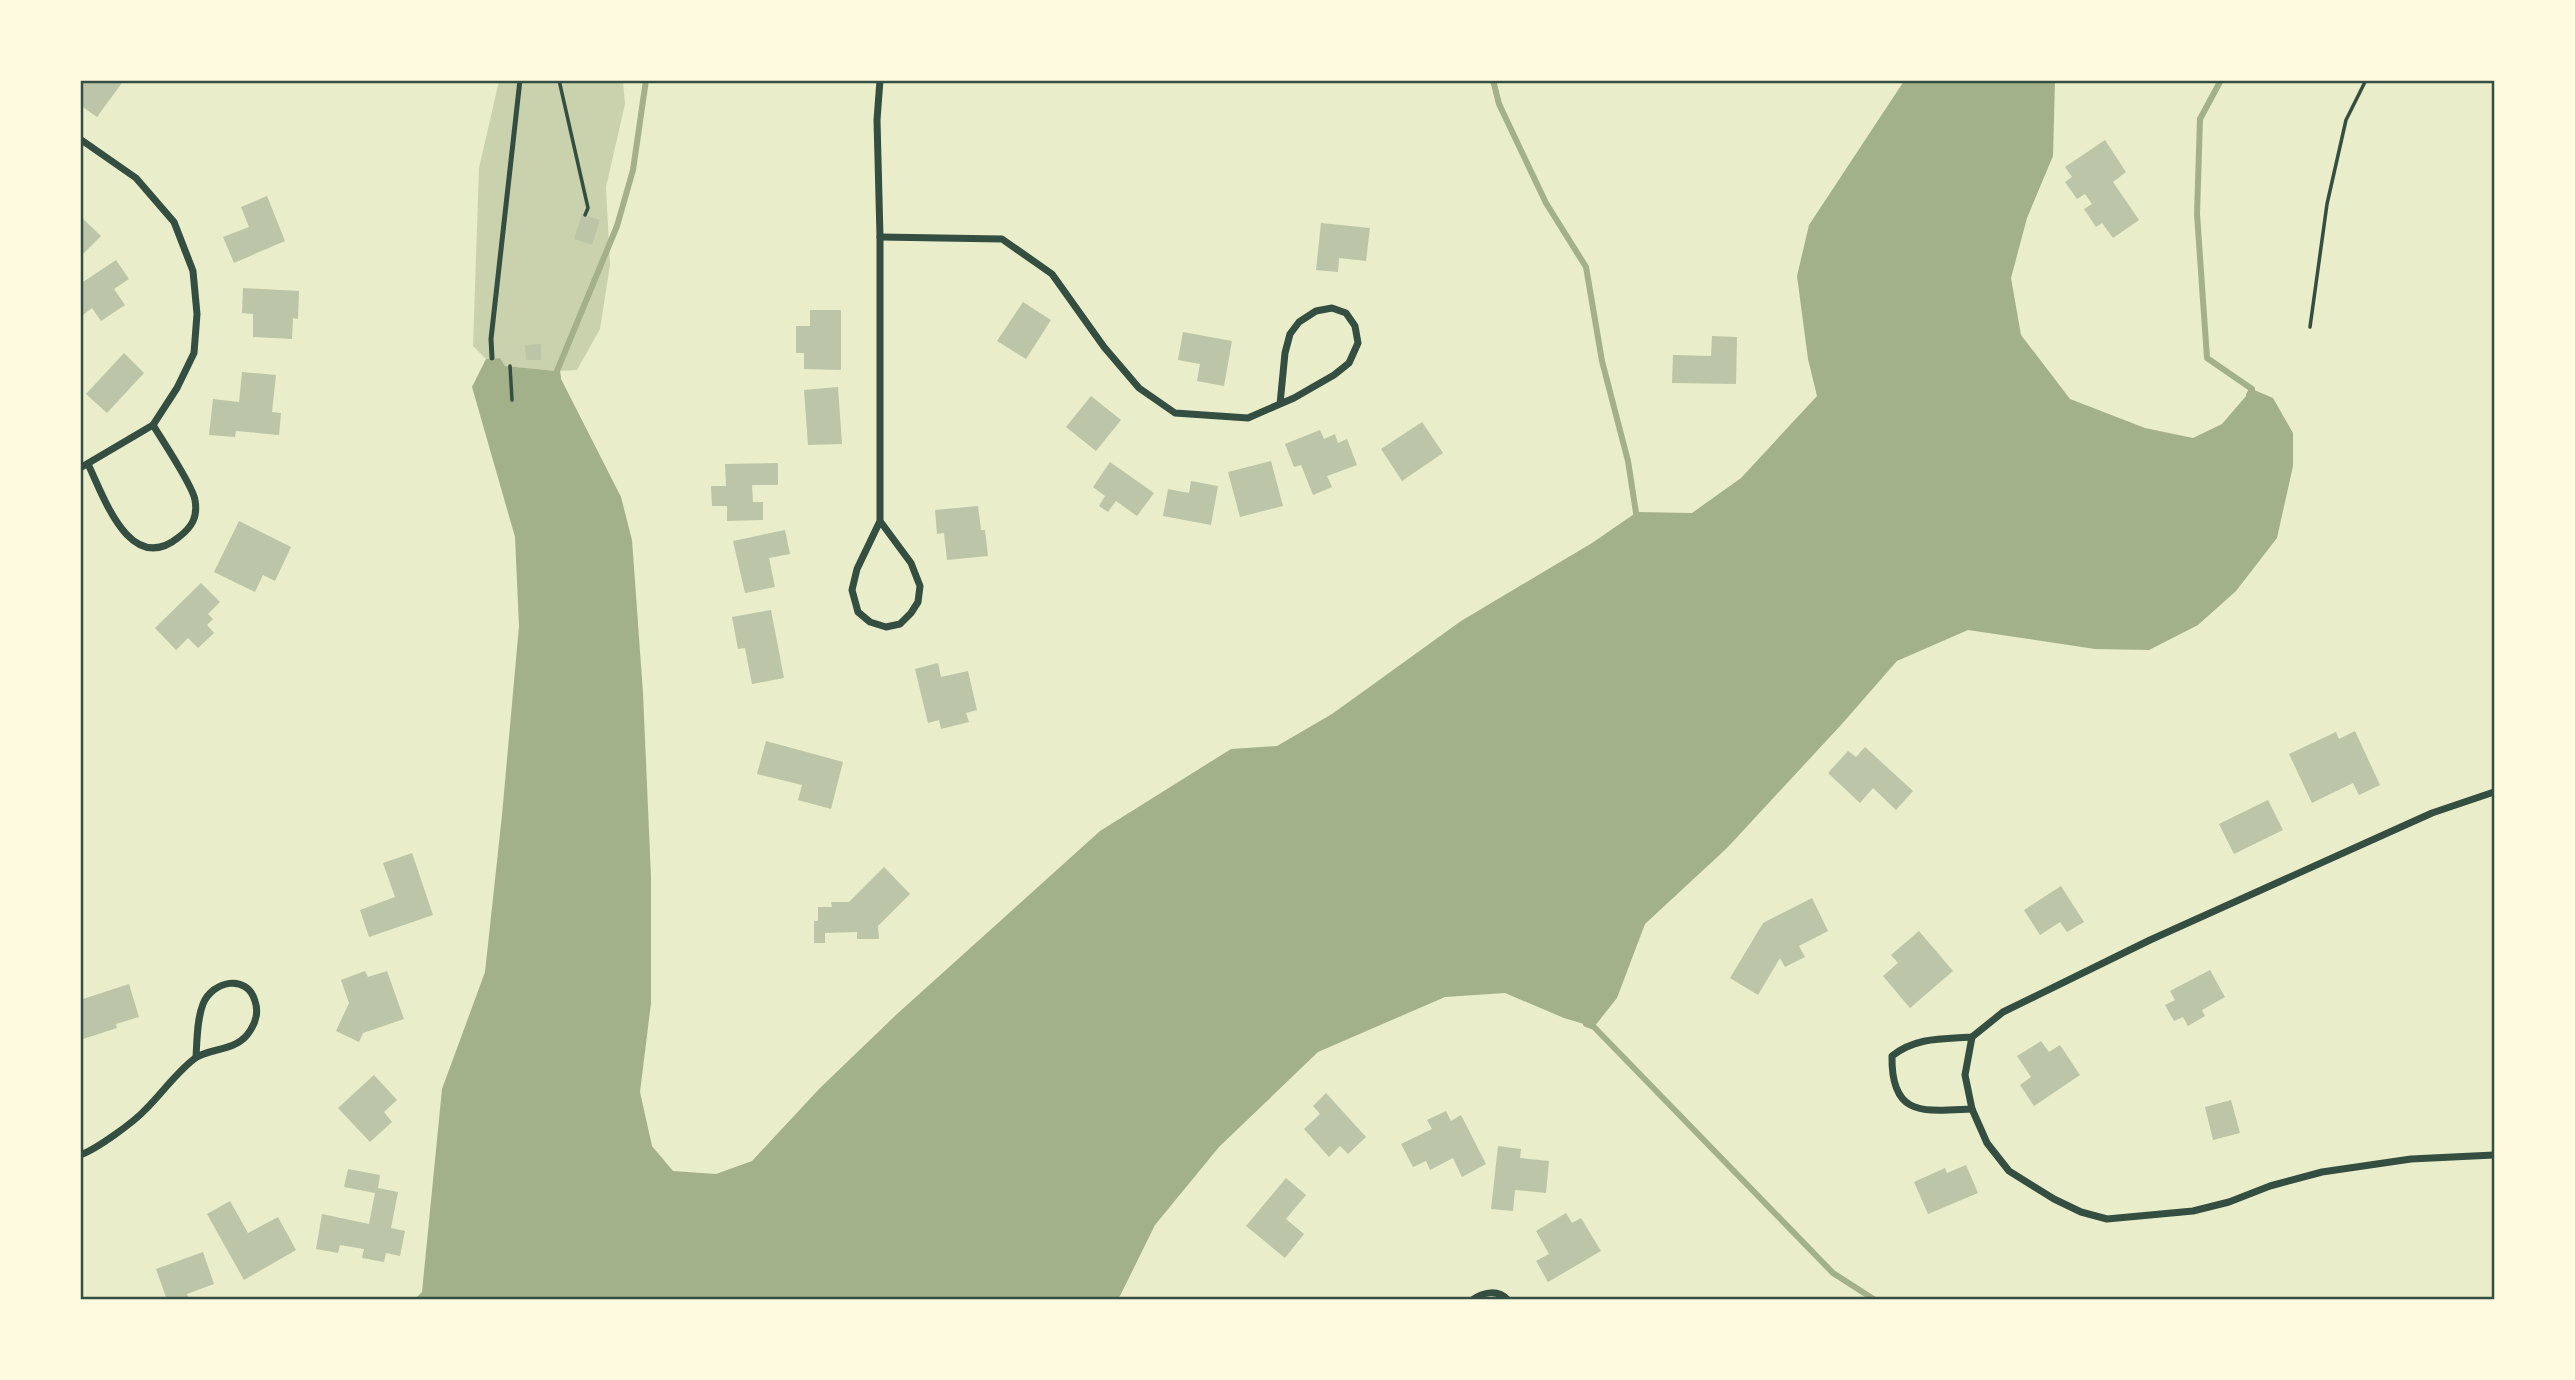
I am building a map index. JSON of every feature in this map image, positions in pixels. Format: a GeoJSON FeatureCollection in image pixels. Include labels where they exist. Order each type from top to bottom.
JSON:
{"type":"FeatureCollection","features":[{"type":"Feature","properties":{"kind":"street"},"geometry":{"type":"LineString","coordinates":[[880,80],[877,120],[880,237],[880,521],[857,569],[852,590],[858,612],[870,622],[886,627],[900,624],[911,613],[918,602],[920,586],[911,563],[880,521]]}},
{"type":"Feature","properties":{"kind":"street"},"geometry":{"type":"LineString","coordinates":[[80,139],[136,178],[174,222],[192,271],[197,314],[194,353],[177,388],[153,425],[84,466],[121,530],[135,543],[150,547],[171,543],[188,529],[196,515],[195,497],[153,425]]}},
{"type":"Feature","properties":{"kind":"street"},"geometry":{"type":"LineString","coordinates":[[880,237],[1002,239],[1052,274],[1104,347],[1139,388],[1175,413],[1248,418],[1280,404],[1334,375],[1349,363],[1358,343],[1355,326],[1346,313],[1332,308],[1316,311],[1299,322],[1290,334],[1285,352],[1280,404]]}},
{"type":"Feature","properties":{"kind":"street"},"geometry":{"type":"LineString","coordinates":[[1972,1109],[1922,1111],[1907,1104],[1898,1092],[1892,1074],[1892,1056],[1902,1048],[1919,1041],[1972,1037],[2003,1012],[2150,940],[2432,813],[2494,792]]}},
{"type":"Feature","properties":{"kind":"street"},"geometry":{"type":"LineString","coordinates":[[80,1155],[144,1112],[196,1056],[237,1044],[247,1035],[258,1010],[254,996],[246,987],[237,982],[214,990],[206,996],[201,1006],[196,1056]]}},
{"type":"Feature","properties":{"kind":"street"},"geometry":{"type":"LineString","coordinates":[[1972,1037],[1965,1075],[1972,1109],[1987,1143],[2009,1171],[2081,1212],[2107,1219],[2193,1211],[2322,1172],[2411,1159],[2494,1155]]}},
{"type":"Feature","properties":{"kind":"street"},"geometry":{"type":"LineString","coordinates":[[1472,1300],[1488,1292],[1505,1296],[1508,1300]]}},
{"type":"Feature","properties":{"kind":"lane"},"geometry":{"type":"LineString","coordinates":[[492,359],[491,340],[520,80]]}},
{"type":"Feature","properties":{"kind":"path"},"geometry":{"type":"LineString","coordinates":[[559,80],[588,208],[585,215]]}},
{"type":"Feature","properties":{"kind":"path"},"geometry":{"type":"LineString","coordinates":[[2310,327],[2327,204],[2343,132],[2346,120],[2366,80]]}},
{"type":"Feature","properties":{"kind":"path"},"geometry":{"type":"LineString","coordinates":[[510,366],[512,400]]}},
{"type":"Feature","properties":{"kind":"shaded area"},"geometry":{"type":"Polygon","coordinates":[[[499,81],[623,81],[625,104],[606,187],[610,265],[600,329],[577,370],[557,371],[505,366],[499,358],[486,359],[473,346],[479,168],[499,81]]]}},
{"type":"Feature","properties":{"kind":"shaded area"},"geometry":{"type":"Polygon","coordinates":[[[1904,81],[2055,81],[2053,156],[2027,218],[2011,278],[2021,335],[2070,399],[2145,428],[2193,438],[2222,424],[2252,389],[2273,398],[2293,433],[2293,466],[2277,538],[2236,591],[2198,625],[2149,650],[2095,649],[1968,630],[1897,661],[1727,848],[1645,924],[1617,998],[1594,1027],[1564,1018],[1505,993],[1445,997],[1318,1052],[1219,1147],[1155,1225],[1117,1299],[414,1300],[422,1292],[442,1089],[485,972],[519,626],[515,537],[472,387],[486,359],[500,358],[505,366],[557,371],[621,497],[632,540],[643,693],[651,877],[651,1003],[640,1092],[652,1146],[673,1171],[716,1174],[752,1161],[820,1088],[897,1014],[1100,831],[1231,749],[1277,746],[1332,714],[1461,621],[1592,543],[1637,512],[1692,513],[1741,478],[1817,396],[1808,359],[1797,276],[1809,225],[1904,81]]]}},
{"type":"Feature","properties":{"kind":"building"},"geometry":{"type":"Polygon","coordinates":[[[80,80],[124,80],[97,117],[80,105],[80,80]]]}},
{"type":"Feature","properties":{"kind":"building"},"geometry":{"type":"Polygon","coordinates":[[[2105,140],[2126,172],[2113,182],[2139,220],[2113,238],[2102,223],[2096,227],[2084,209],[2092,204],[2085,194],[2077,199],[2065,182],[2072,177],[2065,167],[2105,140]]]}},
{"type":"Feature","properties":{"kind":"building"},"geometry":{"type":"Polygon","coordinates":[[[267,196],[285,241],[234,263],[223,237],[249,227],[241,207],[267,196]]]}},
{"type":"Feature","properties":{"kind":"building"},"geometry":{"type":"Polygon","coordinates":[[[582,214],[600,220],[592,245],[574,239],[582,214]]]}},
{"type":"Feature","properties":{"kind":"building"},"geometry":{"type":"Polygon","coordinates":[[[80,216],[101,236],[80,257],[80,216]]]}},
{"type":"Feature","properties":{"kind":"building"},"geometry":{"type":"Polygon","coordinates":[[[1321,223],[1370,228],[1366,261],[1339,258],[1338,272],[1316,270],[1321,223]]]}},
{"type":"Feature","properties":{"kind":"building"},"geometry":{"type":"Polygon","coordinates":[[[116,260],[129,279],[114,289],[125,305],[101,321],[92,308],[83,315],[80,312],[80,284],[116,260]]]}},
{"type":"Feature","properties":{"kind":"building"},"geometry":{"type":"Polygon","coordinates":[[[243,288],[299,291],[298,319],[293,318],[292,339],[253,337],[253,314],[242,313],[243,288]]]}},
{"type":"Feature","properties":{"kind":"building"},"geometry":{"type":"Polygon","coordinates":[[[1023,302],[1051,320],[1026,359],[997,341],[1023,302]]]}},
{"type":"Feature","properties":{"kind":"building"},"geometry":{"type":"Polygon","coordinates":[[[810,310],[841,310],[841,370],[804,369],[804,353],[796,353],[796,326],[810,326],[810,310]]]}},
{"type":"Feature","properties":{"kind":"building"},"geometry":{"type":"Polygon","coordinates":[[[1183,332],[1232,341],[1224,386],[1197,381],[1200,364],[1178,360],[1183,332]]]}},
{"type":"Feature","properties":{"kind":"building"},"geometry":{"type":"Polygon","coordinates":[[[1712,336],[1737,337],[1736,384],[1672,383],[1673,355],[1711,356],[1712,336]]]}},
{"type":"Feature","properties":{"kind":"building"},"geometry":{"type":"Polygon","coordinates":[[[541,344],[541,360],[526,360],[525,345],[541,344]]]}},
{"type":"Feature","properties":{"kind":"building"},"geometry":{"type":"Polygon","coordinates":[[[124,353],[144,373],[107,413],[86,394],[124,353]]]}},
{"type":"Feature","properties":{"kind":"building"},"geometry":{"type":"Polygon","coordinates":[[[242,372],[276,375],[272,412],[281,413],[279,435],[236,431],[235,437],[209,435],[213,399],[239,402],[242,372]]]}},
{"type":"Feature","properties":{"kind":"building"},"geometry":{"type":"Polygon","coordinates":[[[838,387],[842,444],[808,445],[804,390],[838,387]]]}},
{"type":"Feature","properties":{"kind":"building"},"geometry":{"type":"Polygon","coordinates":[[[1091,396],[1121,420],[1096,451],[1066,427],[1091,396]]]}},
{"type":"Feature","properties":{"kind":"building"},"geometry":{"type":"Polygon","coordinates":[[[1422,422],[1443,453],[1402,481],[1381,449],[1422,422]]]}},
{"type":"Feature","properties":{"kind":"building"},"geometry":{"type":"Polygon","coordinates":[[[1320,430],[1324,439],[1335,434],[1338,443],[1347,439],[1357,465],[1327,476],[1332,487],[1313,495],[1301,465],[1294,467],[1285,444],[1320,430]]]}},
{"type":"Feature","properties":{"kind":"building"},"geometry":{"type":"Polygon","coordinates":[[[1271,461],[1283,506],[1240,517],[1228,472],[1271,461]]]}},
{"type":"Feature","properties":{"kind":"building"},"geometry":{"type":"Polygon","coordinates":[[[1110,462],[1154,493],[1137,516],[1116,501],[1108,512],[1099,506],[1105,496],[1093,487],[1110,462]]]}},
{"type":"Feature","properties":{"kind":"building"},"geometry":{"type":"Polygon","coordinates":[[[778,463],[778,485],[752,485],[753,502],[763,502],[763,520],[727,521],[727,506],[712,506],[711,486],[726,486],[725,464],[778,463]]]}},
{"type":"Feature","properties":{"kind":"building"},"geometry":{"type":"Polygon","coordinates":[[[1191,481],[1218,486],[1211,525],[1163,516],[1168,489],[1189,493],[1191,481]]]}},
{"type":"Feature","properties":{"kind":"building"},"geometry":{"type":"Polygon","coordinates":[[[978,506],[981,530],[985,530],[988,556],[947,560],[944,533],[937,534],[935,510],[978,506]]]}},
{"type":"Feature","properties":{"kind":"building"},"geometry":{"type":"Polygon","coordinates":[[[239,521],[291,547],[275,581],[263,575],[255,592],[214,572],[239,521]]]}},
{"type":"Feature","properties":{"kind":"building"},"geometry":{"type":"Polygon","coordinates":[[[785,530],[790,554],[769,558],[775,587],[745,593],[733,541],[785,530]]]}},
{"type":"Feature","properties":{"kind":"building"},"geometry":{"type":"Polygon","coordinates":[[[201,583],[220,602],[208,614],[213,619],[207,625],[214,633],[198,648],[188,638],[176,650],[155,628],[201,583]]]}},
{"type":"Feature","properties":{"kind":"building"},"geometry":{"type":"Polygon","coordinates":[[[771,610],[784,678],[752,684],[745,648],[738,649],[732,617],[771,610]]]}},
{"type":"Feature","properties":{"kind":"building"},"geometry":{"type":"Polygon","coordinates":[[[938,663],[941,677],[968,671],[977,710],[966,713],[969,722],[941,729],[939,720],[928,723],[915,669],[938,663]]]}},
{"type":"Feature","properties":{"kind":"building"},"geometry":{"type":"Polygon","coordinates":[[[2355,731],[2380,785],[2359,795],[2353,783],[2312,803],[2289,754],[2336,732],[2339,739],[2355,731]]]}},
{"type":"Feature","properties":{"kind":"building"},"geometry":{"type":"Polygon","coordinates":[[[766,741],[843,762],[831,809],[798,800],[802,785],[757,774],[766,741]]]}},
{"type":"Feature","properties":{"kind":"building"},"geometry":{"type":"Polygon","coordinates":[[[1865,747],[1913,791],[1896,810],[1873,788],[1860,803],[1828,773],[1848,751],[1856,757],[1865,747]]]}},
{"type":"Feature","properties":{"kind":"building"},"geometry":{"type":"Polygon","coordinates":[[[2268,800],[2283,830],[2234,854],[2219,824],[2268,800]]]}},
{"type":"Feature","properties":{"kind":"building"},"geometry":{"type":"Polygon","coordinates":[[[412,853],[433,915],[369,937],[360,910],[395,897],[383,863],[412,853]]]}},
{"type":"Feature","properties":{"kind":"building"},"geometry":{"type":"Polygon","coordinates":[[[884,867],[910,894],[878,926],[879,939],[857,939],[857,932],[825,933],[825,943],[814,943],[814,921],[818,921],[818,907],[832,907],[831,902],[849,902],[884,867]]]}},
{"type":"Feature","properties":{"kind":"building"},"geometry":{"type":"Polygon","coordinates":[[[2061,886],[2084,922],[2067,932],[2060,922],[2040,935],[2024,910],[2061,886]]]}},
{"type":"Feature","properties":{"kind":"building"},"geometry":{"type":"Polygon","coordinates":[[[1812,898],[1828,931],[1799,946],[1805,957],[1785,967],[1780,958],[1758,995],[1730,978],[1763,923],[1812,898]]]}},
{"type":"Feature","properties":{"kind":"building"},"geometry":{"type":"Polygon","coordinates":[[[1919,931],[1953,971],[1910,1008],[1883,976],[1898,963],[1891,955],[1919,931]]]}},
{"type":"Feature","properties":{"kind":"building"},"geometry":{"type":"Polygon","coordinates":[[[2210,970],[2225,997],[2202,1010],[2205,1016],[2188,1026],[2183,1017],[2174,1021],[2165,1005],[2175,1000],[2170,991],[2210,970]]]}},
{"type":"Feature","properties":{"kind":"building"},"geometry":{"type":"Polygon","coordinates":[[[365,971],[368,977],[387,971],[404,1019],[363,1033],[359,1042],[336,1031],[349,1003],[341,980],[365,971]]]}},
{"type":"Feature","properties":{"kind":"building"},"geometry":{"type":"Polygon","coordinates":[[[129,984],[139,1017],[116,1024],[117,1028],[80,1040],[80,1000],[129,984]]]}},
{"type":"Feature","properties":{"kind":"building"},"geometry":{"type":"Polygon","coordinates":[[[2041,1041],[2049,1052],[2060,1045],[2080,1075],[2034,1106],[2020,1085],[2031,1077],[2017,1056],[2041,1041]]]}},
{"type":"Feature","properties":{"kind":"building"},"geometry":{"type":"Polygon","coordinates":[[[374,1075],[397,1100],[384,1112],[392,1122],[370,1142],[338,1108],[374,1075]]]}},
{"type":"Feature","properties":{"kind":"building"},"geometry":{"type":"Polygon","coordinates":[[[1326,1093],[1366,1137],[1348,1154],[1340,1146],[1329,1157],[1304,1129],[1320,1114],[1313,1106],[1326,1093]]]}},
{"type":"Feature","properties":{"kind":"building"},"geometry":{"type":"Polygon","coordinates":[[[2231,1100],[2240,1133],[2213,1140],[2205,1107],[2231,1100]]]}},
{"type":"Feature","properties":{"kind":"building"},"geometry":{"type":"Polygon","coordinates":[[[1446,1111],[1451,1121],[1461,1115],[1486,1164],[1462,1177],[1453,1158],[1430,1170],[1426,1161],[1413,1167],[1401,1144],[1432,1129],[1427,1120],[1446,1111]]]}},
{"type":"Feature","properties":{"kind":"building"},"geometry":{"type":"Polygon","coordinates":[[[1498,1146],[1521,1149],[1520,1158],[1549,1161],[1546,1193],[1515,1190],[1513,1211],[1491,1209],[1498,1146]]]}},
{"type":"Feature","properties":{"kind":"building"},"geometry":{"type":"Polygon","coordinates":[[[1966,1165],[1978,1193],[1928,1214],[1914,1182],[1945,1168],[1947,1173],[1966,1165]]]}},
{"type":"Feature","properties":{"kind":"building"},"geometry":{"type":"Polygon","coordinates":[[[348,1169],[380,1175],[378,1188],[398,1192],[391,1228],[405,1231],[400,1256],[386,1253],[384,1262],[362,1258],[364,1249],[340,1245],[338,1253],[316,1249],[322,1214],[369,1224],[375,1193],[344,1187],[348,1169]]]}},
{"type":"Feature","properties":{"kind":"building"},"geometry":{"type":"Polygon","coordinates":[[[1286,1178],[1306,1195],[1286,1219],[1304,1234],[1285,1258],[1246,1226],[1286,1178]]]}},
{"type":"Feature","properties":{"kind":"building"},"geometry":{"type":"Polygon","coordinates":[[[230,1201],[248,1233],[278,1217],[296,1250],[244,1280],[207,1214],[230,1201]]]}},
{"type":"Feature","properties":{"kind":"building"},"geometry":{"type":"Polygon","coordinates":[[[1566,1213],[1572,1223],[1581,1218],[1601,1251],[1548,1282],[1536,1261],[1549,1254],[1536,1231],[1566,1213]]]}},
{"type":"Feature","properties":{"kind":"building"},"geometry":{"type":"Polygon","coordinates":[[[203,1252],[214,1284],[187,1294],[189,1300],[167,1300],[156,1269],[203,1252]]]}},
{"type":"Feature","properties":{"kind":"waterway"},"geometry":{"type":"LineString","coordinates":[[558,378],[557,371],[617,226],[633,170],[646,80]]}},
{"type":"Feature","properties":{"kind":"waterway"},"geometry":{"type":"LineString","coordinates":[[1493,80],[1499,104],[1546,203],[1586,267],[1602,361],[1628,461],[1637,519]]}},
{"type":"Feature","properties":{"kind":"waterway"},"geometry":{"type":"LineString","coordinates":[[2221,80],[2200,119],[2197,214],[2207,358],[2252,389],[2249,395]]}},
{"type":"Feature","properties":{"kind":"waterway"},"geometry":{"type":"LineString","coordinates":[[1586,1024],[1594,1027],[1833,1273],[1875,1300]]}}]}
